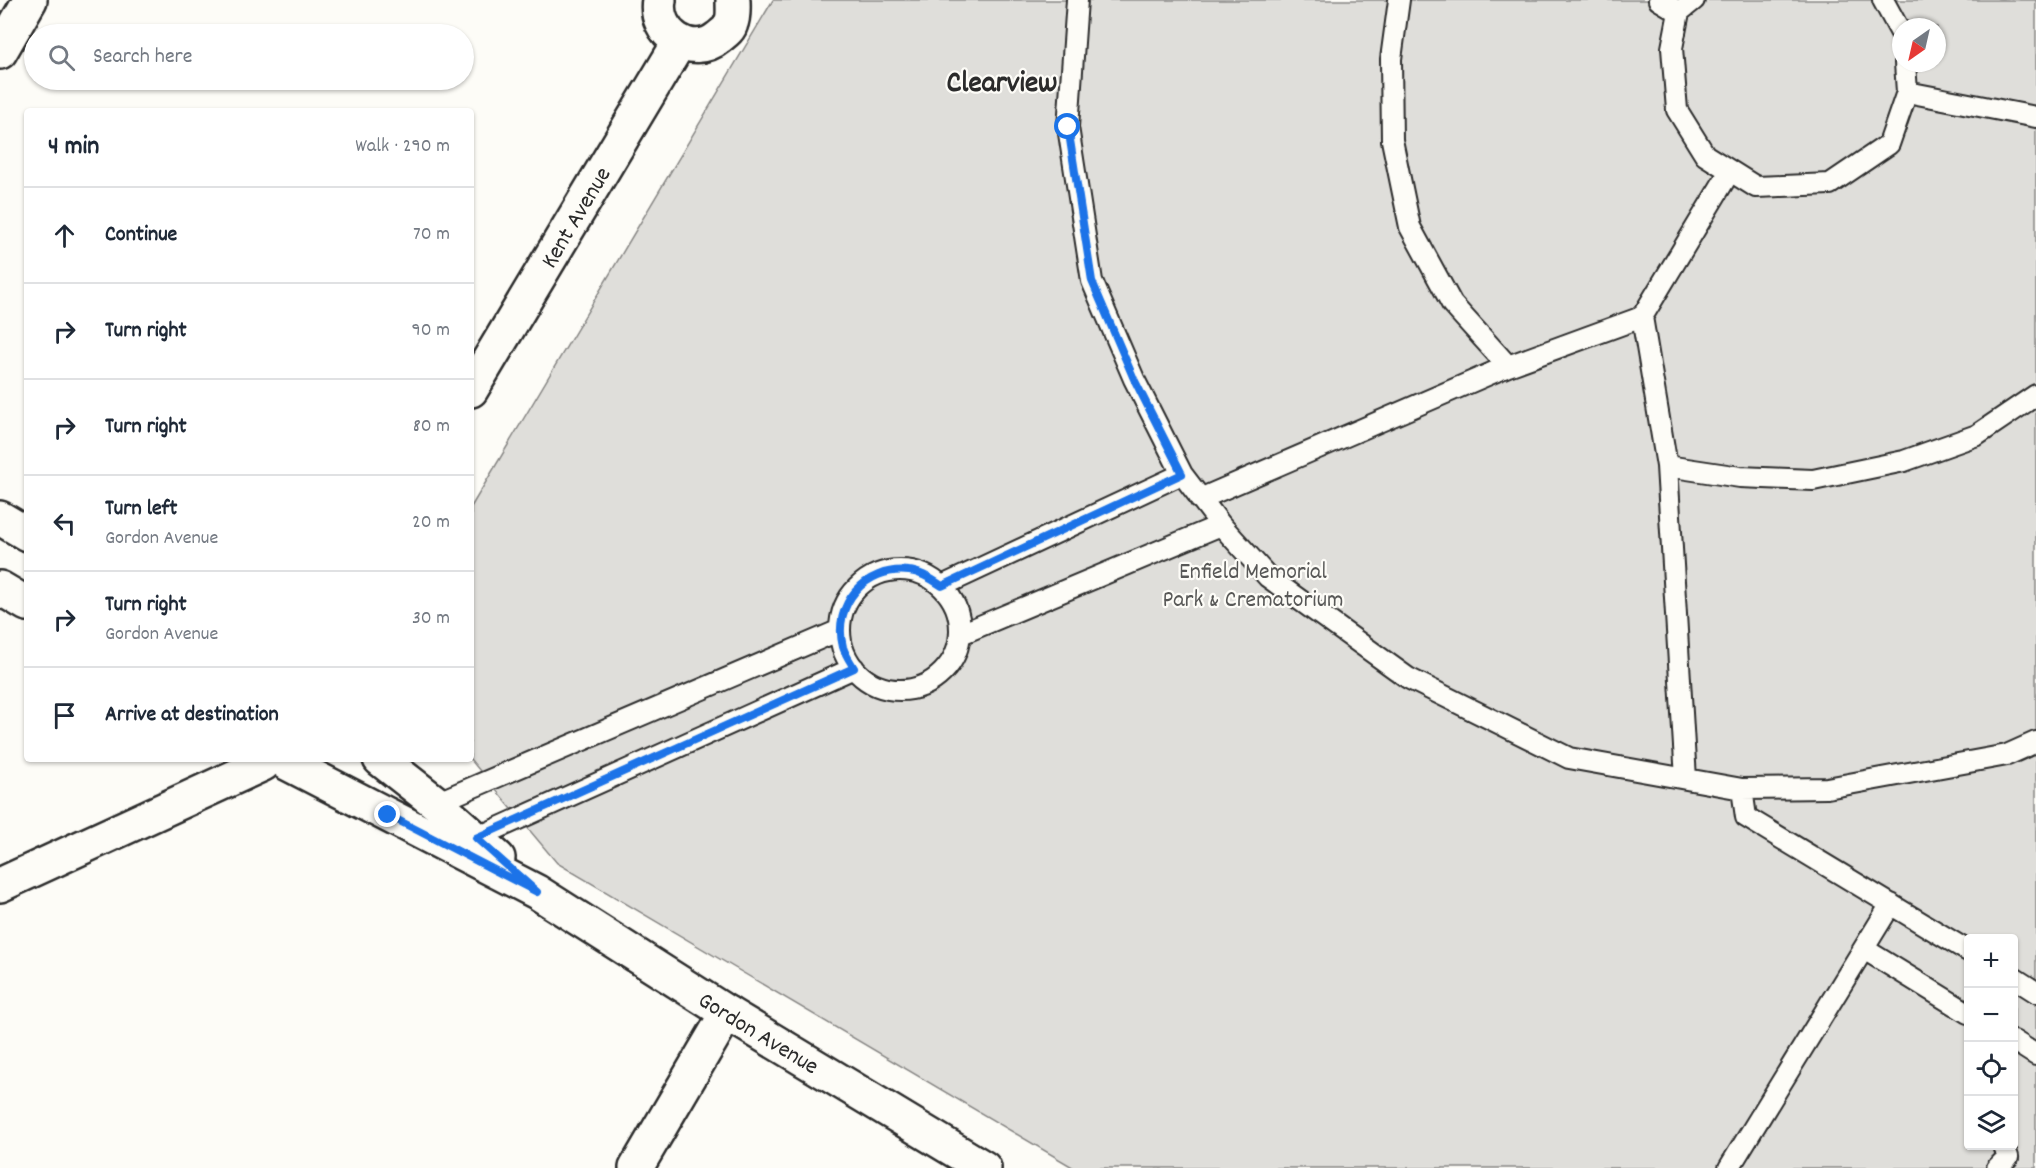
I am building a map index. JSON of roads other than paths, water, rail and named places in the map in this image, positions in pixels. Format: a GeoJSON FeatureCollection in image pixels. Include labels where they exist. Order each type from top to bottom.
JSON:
{"type":"FeatureCollection","features":[{"type":"Feature","properties":{"kind":"street"},"geometry":{"type":"LineString","coordinates":[[0,52],[30,0]]}},
{"type":"Feature","properties":{"kind":"street"},"geometry":{"type":"LineString","coordinates":[[659,0],[659,18],[667,33],[679,43],[696,46],[713,42],[727,31],[732,23],[733,0]]}},
{"type":"Feature","properties":{"kind":"street","name":"Kent Avenue"},"geometry":{"type":"LineString","coordinates":[[474,385],[679,43]]}},
{"type":"Feature","properties":{"kind":"street"},"geometry":{"type":"LineString","coordinates":[[0,518],[24,532]]}},
{"type":"Feature","properties":{"kind":"street"},"geometry":{"type":"LineString","coordinates":[[0,588],[24,602]]}},
{"type":"Feature","properties":{"kind":"street"},"geometry":{"type":"LineString","coordinates":[[187,797],[218,762]]}},
{"type":"Feature","properties":{"kind":"street"},"geometry":{"type":"LineString","coordinates":[[0,885],[187,797],[271,762]]}},
{"type":"Feature","properties":{"kind":"street","name":"Gordon Avenue"},"geometry":{"type":"LineString","coordinates":[[275,762],[537,892],[727,1013],[984,1168]]}},
{"type":"Feature","properties":{"kind":"street","name":"Gordon Avenue"},"geometry":{"type":"LineString","coordinates":[[384,762],[436,803],[537,892]]}},
{"type":"Feature","properties":{"kind":"street"},"geometry":{"type":"LineString","coordinates":[[636,1168],[727,1013]]}},
{"type":"Feature","properties":{"kind":"lane"},"geometry":{"type":"LineString","coordinates":[[1077,0],[1068,127],[1092,281],[1134,379],[1182,474],[1221,525],[1268,577],[1408,678],[1569,758],[1742,789],[1827,788],[2007,755],[2036,742]]}},
{"type":"Feature","properties":{"kind":"lane"},"geometry":{"type":"LineString","coordinates":[[1399,0],[1391,59],[1392,140],[1410,227],[1452,304],[1508,366]]}},
{"type":"Feature","properties":{"kind":"lane"},"geometry":{"type":"LineString","coordinates":[[1659,0],[1687,6],[1672,48],[1677,110],[1705,155],[1756,187],[1830,184],[1889,144],[1907,92],[1906,72]]}},
{"type":"Feature","properties":{"kind":"lane"},"geometry":{"type":"LineString","coordinates":[[1882,0],[1892,18]]}},
{"type":"Feature","properties":{"kind":"lane"},"geometry":{"type":"LineString","coordinates":[[1907,92],[2036,117]]}},
{"type":"Feature","properties":{"kind":"lane"},"geometry":{"type":"LineString","coordinates":[[1200,499],[1508,366],[1642,317],[1730,171]]}},
{"type":"Feature","properties":{"kind":"lane"},"geometry":{"type":"LineString","coordinates":[[1642,317],[1666,466],[1686,779]]}},
{"type":"Feature","properties":{"kind":"lane"},"geometry":{"type":"LineString","coordinates":[[1666,466],[1740,477],[1813,480],[1904,461],[1977,435],[2036,396]]}},
{"type":"Feature","properties":{"kind":"lane"},"geometry":{"type":"LineString","coordinates":[[942,586],[1182,474]]}},
{"type":"Feature","properties":{"kind":"lane"},"geometry":{"type":"LineString","coordinates":[[961,634],[1221,525]]}},
{"type":"Feature","properties":{"kind":"lane"},"geometry":{"type":"LineString","coordinates":[[893,570],[911,571],[927,576],[942,586],[953,600],[959,617],[961,634],[951,664],[940,676],[926,685],[911,690],[895,690],[879,687],[865,679],[854,668],[843,650],[840,630],[842,613],[850,597],[861,584],[877,574],[893,570]]}},
{"type":"Feature","properties":{"kind":"lane"},"geometry":{"type":"LineString","coordinates":[[436,803],[840,630]]}},
{"type":"Feature","properties":{"kind":"lane"},"geometry":{"type":"LineString","coordinates":[[476,838],[854,668]]}},
{"type":"Feature","properties":{"kind":"lane"},"geometry":{"type":"LineString","coordinates":[[1742,789],[1746,817],[1964,949]]}},
{"type":"Feature","properties":{"kind":"lane"},"geometry":{"type":"LineString","coordinates":[[1729,1168],[1891,904]]}},
{"type":"Feature","properties":{"kind":"lane"},"geometry":{"type":"LineString","coordinates":[[1864,949],[1964,1014]]}},
{"type":"Feature","properties":{"kind":"lane"},"geometry":{"type":"LineString","coordinates":[[2018,981],[2036,992]]}},
{"type":"Feature","properties":{"kind":"lane"},"geometry":{"type":"LineString","coordinates":[[2015,1042],[2036,1055]]}},
{"type":"Feature","properties":{"kind":"lane"},"geometry":{"type":"LineString","coordinates":[[1997,1168],[2008,1157],[2005,1150]]}},
{"type":"Feature","properties":{"kind":"district","name":"Clearview"},"geometry":{"type":"Point","coordinates":[1002,81]}},
{"type":"Feature","properties":{"kind":"park label","name":"Enfield Memorial Park & Crematorium"},"geometry":{"type":"Point","coordinates":[1253,584]}}]}
